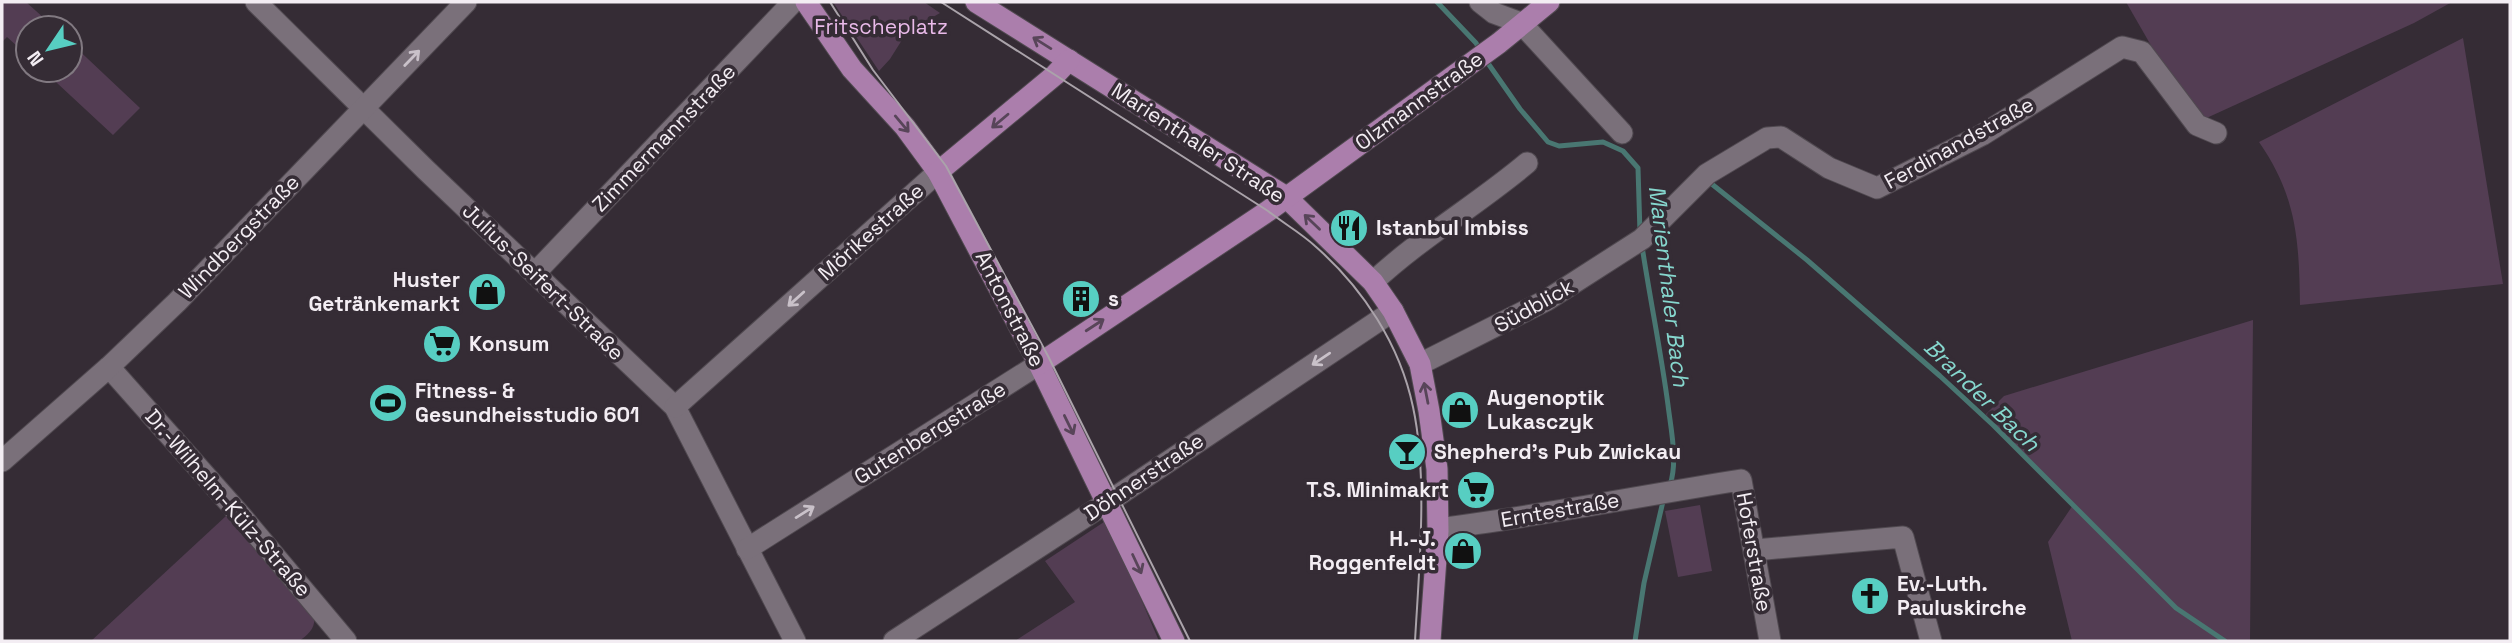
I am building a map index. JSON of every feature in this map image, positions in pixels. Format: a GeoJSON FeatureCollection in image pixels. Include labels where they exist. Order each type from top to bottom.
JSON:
{"type":"FeatureCollection","features":[{"type":"Feature","properties":{"kind":"main road","name":"Antonstraße"},"geometry":{"type":"LineString","coordinates":[[806,2],[852,69],[905,127],[938,172],[1039,364],[1174,641]]}},
{"type":"Feature","properties":{"kind":"main road","name":"Marienthaler Straße"},"geometry":{"type":"LineString","coordinates":[[976,2],[1286,197],[1373,282],[1393,311],[1420,364],[1437,469],[1438,528],[1430,641]]}},
{"type":"Feature","properties":{"kind":"main road","name":"Olzmannstraße"},"geometry":{"type":"LineString","coordinates":[[1286,197],[1499,43],[1549,2]]}},
{"type":"Feature","properties":{"kind":"main road","name":"Mörikestraße"},"geometry":{"type":"LineString","coordinates":[[938,172],[1055,75],[1069,60]]}},
{"type":"Feature","properties":{"kind":"main road","name":"Gutenbergstraße"},"geometry":{"type":"LineString","coordinates":[[1039,364],[1286,197]]}},
{"type":"Feature","properties":{"kind":"street","name":"Julius-Seifert-Straße"},"geometry":{"type":"LineString","coordinates":[[256,2],[675,407],[795,641]]}},
{"type":"Feature","properties":{"kind":"street","name":"Windbergstraße"},"geometry":{"type":"LineString","coordinates":[[2,461],[177,302],[466,2]]}},
{"type":"Feature","properties":{"kind":"street","name":"Zimmermannstraße"},"geometry":{"type":"LineString","coordinates":[[535,274],[793,2]]}},
{"type":"Feature","properties":{"kind":"street"},"geometry":{"type":"LineString","coordinates":[[1480,2],[1494,13],[1521,23],[1622,133]]}},
{"type":"Feature","properties":{"kind":"street","name":"Ferdinandstraße"},"geometry":{"type":"LineString","coordinates":[[1639,242],[1707,174],[1766,138],[1782,138],[1829,168],[1877,188],[1982,135],[2122,47],[2143,52],[2197,125],[2216,133]]}},
{"type":"Feature","properties":{"kind":"street"},"geometry":{"type":"LineString","coordinates":[[1373,282],[1390,266],[1527,163]]}},
{"type":"Feature","properties":{"kind":"street","name":"Mörikestraße"},"geometry":{"type":"LineString","coordinates":[[675,407],[938,172]]}},
{"type":"Feature","properties":{"kind":"street","name":"Südblick"},"geometry":{"type":"LineString","coordinates":[[1420,364],[1548,300],[1639,242]]}},
{"type":"Feature","properties":{"kind":"street","name":"Döhnerstraße"},"geometry":{"type":"LineString","coordinates":[[894,641],[1393,311]]}},
{"type":"Feature","properties":{"kind":"street","name":"Gutenbergstraße"},"geometry":{"type":"LineString","coordinates":[[747,549],[1039,364]]}},
{"type":"Feature","properties":{"kind":"street","name":"Dr.-Wilhelm-Külz-Straße"},"geometry":{"type":"LineString","coordinates":[[108,367],[250,526],[346,641]]}},
{"type":"Feature","properties":{"kind":"street","name":"Hoferstraße"},"geometry":{"type":"LineString","coordinates":[[1682,489],[1741,480],[1770,641]]}},
{"type":"Feature","properties":{"kind":"street","name":"Erntestraße"},"geometry":{"type":"LineString","coordinates":[[1438,528],[1524,518],[1682,489]]}},
{"type":"Feature","properties":{"kind":"street"},"geometry":{"type":"LineString","coordinates":[[1755,550],[1903,537],[1931,641]]}},
{"type":"Feature","properties":{"kind":"green space"},"geometry":{"type":"Polygon","coordinates":[[[2,2],[26,2],[39,14],[14,14],[14,43],[7,37],[2,42],[2,2]]]}},
{"type":"Feature","properties":{"kind":"green space","name":"Fritscheplatz"},"geometry":{"type":"Polygon","coordinates":[[[833,2],[924,2],[940,13],[907,32],[879,71],[833,2]]]}},
{"type":"Feature","properties":{"kind":"green space"},"geometry":{"type":"Polygon","coordinates":[[[2126,2],[2452,2],[2414,23],[2200,121],[2168,75],[2126,2]]]}},
{"type":"Feature","properties":{"kind":"green space"},"geometry":{"type":"Polygon","coordinates":[[[2463,38],[2503,284],[2300,305],[2299,260],[2293,220],[2281,182],[2259,142],[2463,38]]]}},
{"type":"Feature","properties":{"kind":"green space"},"geometry":{"type":"Polygon","coordinates":[[[84,55],[140,108],[113,135],[58,84],[84,84],[84,55]]]}},
{"type":"Feature","properties":{"kind":"green space"},"geometry":{"type":"Polygon","coordinates":[[[2253,320],[2250,641],[2072,641],[2048,542],[2073,505],[1993,425],[1986,414],[2004,396],[2253,320]]]}},
{"type":"Feature","properties":{"kind":"green space"},"geometry":{"type":"Polygon","coordinates":[[[1700,505],[1712,571],[1678,577],[1665,511],[1700,505]]]}},
{"type":"Feature","properties":{"kind":"green space"},"geometry":{"type":"Polygon","coordinates":[[[226,516],[314,615],[313,627],[306,636],[299,641],[91,641],[226,516]]]}},
{"type":"Feature","properties":{"kind":"green space"},"geometry":{"type":"Polygon","coordinates":[[[1107,520],[1159,641],[1015,641],[1075,602],[1045,561],[1107,520]]]}},
{"type":"Feature","properties":{"kind":"waterway","name":"Marienthaler Bach"},"geometry":{"type":"LineString","coordinates":[[1437,2],[1480,50]]}},
{"type":"Feature","properties":{"kind":"waterway","name":"Marienthaler Bach"},"geometry":{"type":"LineString","coordinates":[[1485,59],[1520,109],[1548,142],[1559,146],[1603,142],[1623,151],[1638,168],[1640,233]]}},
{"type":"Feature","properties":{"kind":"waterway","name":"Brander Bach"},"geometry":{"type":"LineString","coordinates":[[1708,181],[1807,260],[1940,376],[1993,425],[2176,608],[2225,641]]}},
{"type":"Feature","properties":{"kind":"waterway","name":"Marienthaler Bach"},"geometry":{"type":"LineString","coordinates":[[1642,246],[1672,435],[1674,456],[1670,485]]}},
{"type":"Feature","properties":{"kind":"waterway","name":"Marienthaler Bach"},"geometry":{"type":"LineString","coordinates":[[1635,641],[1644,583],[1664,497]]}},
{"type":"Feature","properties":{"kind":"tram line"},"geometry":{"type":"LineString","coordinates":[[830,2],[873,70],[946,166],[1048,356],[1190,641]]}},
{"type":"Feature","properties":{"kind":"tram line"},"geometry":{"type":"LineString","coordinates":[[941,2],[1268,211],[1315,246],[1364,299],[1399,362],[1407,384],[1418,434],[1421,523],[1415,641]]}},
{"type":"Feature","properties":{"kind":"place","name":"Istanbul Imbiss"},"geometry":{"type":"Point","coordinates":[1349,228]}},
{"type":"Feature","properties":{"kind":"place","name":"Huster Getränkemarkt"},"geometry":{"type":"Point","coordinates":[487,292]}},
{"type":"Feature","properties":{"kind":"place","name":"s"},"geometry":{"type":"Point","coordinates":[1081,299]}},
{"type":"Feature","properties":{"kind":"place","name":"Konsum"},"geometry":{"type":"Point","coordinates":[442,344]}},
{"type":"Feature","properties":{"kind":"place","name":"Fitness- & Gesundheisstudio 601"},"geometry":{"type":"Point","coordinates":[388,403]}},
{"type":"Feature","properties":{"kind":"place","name":"Augenoptik Lukasczyk"},"geometry":{"type":"Point","coordinates":[1460,410]}},
{"type":"Feature","properties":{"kind":"place","name":"Shepherd's Pub Zwickau"},"geometry":{"type":"Point","coordinates":[1407,452]}},
{"type":"Feature","properties":{"kind":"place","name":"T.S. Minimakrt"},"geometry":{"type":"Point","coordinates":[1476,490]}},
{"type":"Feature","properties":{"kind":"place","name":"H.-J. Roggenfeldt"},"geometry":{"type":"Point","coordinates":[1463,551]}},
{"type":"Feature","properties":{"kind":"place","name":"Ev.-Luth. Pauluskirche"},"geometry":{"type":"Point","coordinates":[1870,596]}}]}
